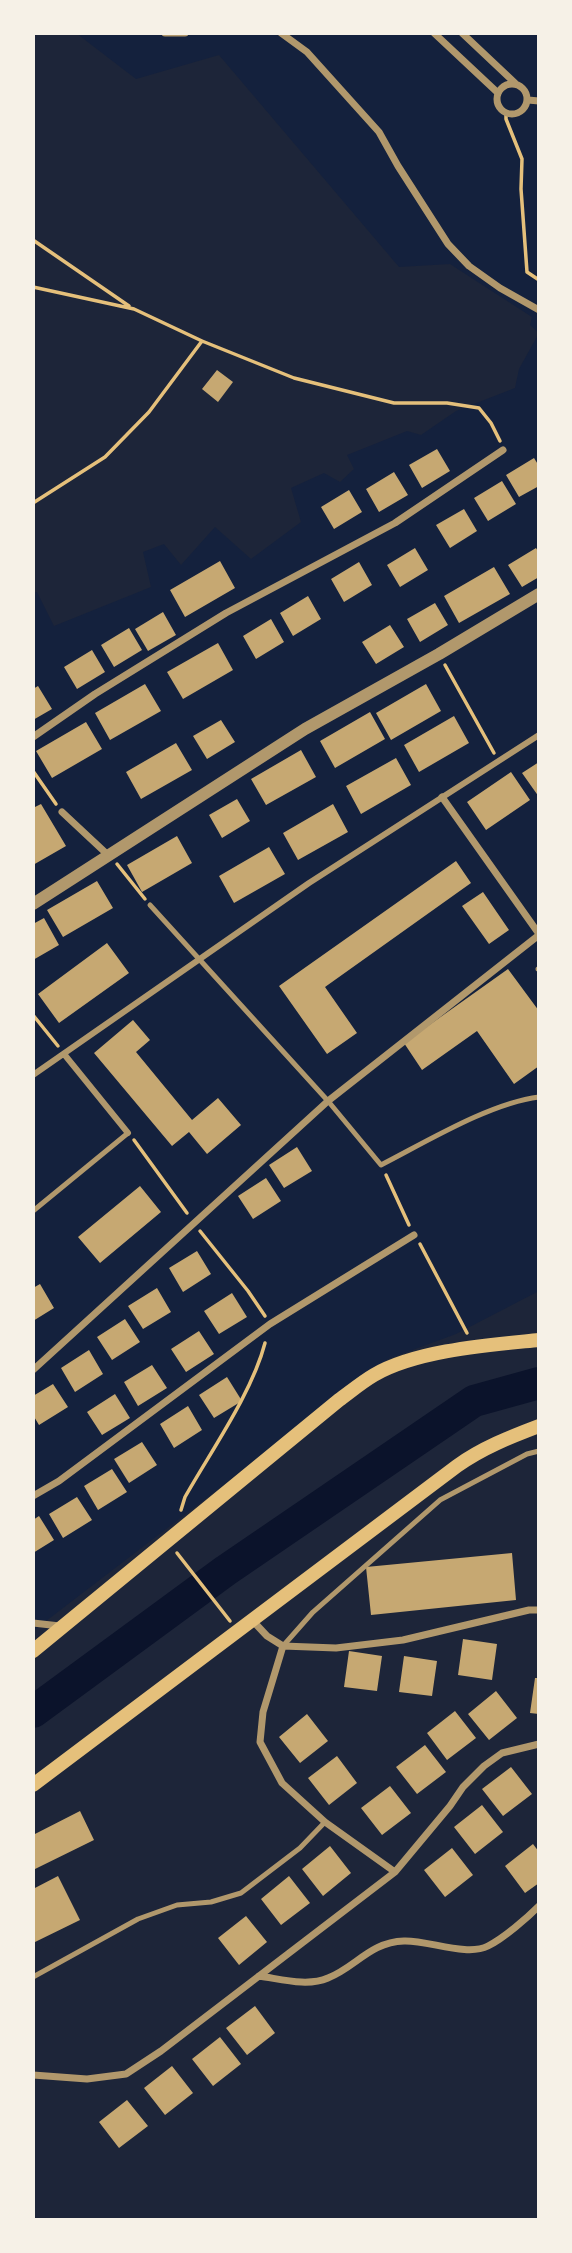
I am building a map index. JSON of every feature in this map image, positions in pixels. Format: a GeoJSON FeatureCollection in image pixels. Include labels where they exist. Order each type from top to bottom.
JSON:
{"type":"FeatureCollection","features":[{"type":"Feature","properties":{"kind":"main road"},"geometry":{"type":"LineString","coordinates":[[33,1651],[339,1400],[375,1374],[412,1360],[475,1347],[539,1340]]}},
{"type":"Feature","properties":{"kind":"main road"},"geometry":{"type":"LineString","coordinates":[[33,1785],[473,1455],[504,1439],[539,1426]]}},
{"type":"Feature","properties":{"kind":"street"},"geometry":{"type":"LineString","coordinates":[[165,33],[185,33]]}},
{"type":"Feature","properties":{"kind":"street"},"geometry":{"type":"LineString","coordinates":[[281,33],[307,52],[379,132],[397,166],[448,244],[469,266],[500,288],[539,310]]}},
{"type":"Feature","properties":{"kind":"street"},"geometry":{"type":"LineString","coordinates":[[434,33],[498,93],[499,107],[506,113],[520,113],[528,100],[526,91],[462,33]]}},
{"type":"Feature","properties":{"kind":"street"},"geometry":{"type":"LineString","coordinates":[[498,93],[506,85],[516,84]]}},
{"type":"Feature","properties":{"kind":"street"},"geometry":{"type":"LineString","coordinates":[[528,100],[539,101]]}},
{"type":"Feature","properties":{"kind":"street"},"geometry":{"type":"LineString","coordinates":[[33,737],[95,694],[226,613],[394,523],[503,450]]}},
{"type":"Feature","properties":{"kind":"street"},"geometry":{"type":"LineString","coordinates":[[33,904],[305,729],[539,594]]}},
{"type":"Feature","properties":{"kind":"street"},"geometry":{"type":"LineString","coordinates":[[33,1075],[309,883],[539,735]]}},
{"type":"Feature","properties":{"kind":"street"},"geometry":{"type":"LineString","coordinates":[[33,1370],[328,1101],[539,935],[442,797]]}},
{"type":"Feature","properties":{"kind":"street"},"geometry":{"type":"LineString","coordinates":[[62,813],[108,855]]}},
{"type":"Feature","properties":{"kind":"street"},"geometry":{"type":"LineString","coordinates":[[64,1054],[128,1133]]}},
{"type":"Feature","properties":{"kind":"street"},"geometry":{"type":"LineString","coordinates":[[33,1496],[59,1481],[270,1324],[414,1235]]}},
{"type":"Feature","properties":{"kind":"street"},"geometry":{"type":"LineString","coordinates":[[251,1619],[267,1636],[283,1646],[335,1648],[403,1640],[529,1610],[539,1611]]}},
{"type":"Feature","properties":{"kind":"street"},"geometry":{"type":"LineString","coordinates":[[33,1623],[64,1627]]}},
{"type":"Feature","properties":{"kind":"street"},"geometry":{"type":"LineString","coordinates":[[283,1646],[263,1712],[260,1742],[282,1783],[325,1822],[395,1872]]}},
{"type":"Feature","properties":{"kind":"street"},"geometry":{"type":"LineString","coordinates":[[33,2075],[87,2079],[126,2074],[161,2051],[395,1872],[463,1787],[484,1766],[502,1753],[539,1744]]}},
{"type":"Feature","properties":{"kind":"street"},"geometry":{"type":"LineString","coordinates":[[259,1976],[310,1983],[329,1978],[375,1947],[403,1941],[468,1950],[487,1947],[539,1906]]}},
{"type":"Feature","properties":{"kind":"lane"},"geometry":{"type":"LineString","coordinates":[[150,905],[328,1101],[381,1165],[505,1105],[517,1100],[539,1097]]}},
{"type":"Feature","properties":{"kind":"lane"},"geometry":{"type":"LineString","coordinates":[[33,1211],[128,1133]]}},
{"type":"Feature","properties":{"kind":"lane"},"geometry":{"type":"LineString","coordinates":[[283,1646],[313,1612],[440,1500],[527,1454],[539,1451]]}},
{"type":"Feature","properties":{"kind":"lane"},"geometry":{"type":"LineString","coordinates":[[33,1977],[138,1920],[177,1905],[211,1902],[241,1893],[300,1848],[325,1822]]}},
{"type":"Feature","properties":{"kind":"path"},"geometry":{"type":"LineString","coordinates":[[506,113],[522,159],[521,189],[527,272],[539,280]]}},
{"type":"Feature","properties":{"kind":"path"},"geometry":{"type":"LineString","coordinates":[[33,240],[134,309],[202,341],[294,378],[394,404],[447,403],[479,408],[491,423],[503,450]]}},
{"type":"Feature","properties":{"kind":"path"},"geometry":{"type":"LineString","coordinates":[[33,287],[134,309]]}},
{"type":"Feature","properties":{"kind":"path"},"geometry":{"type":"LineString","coordinates":[[33,503],[105,457],[149,412],[202,341]]}},
{"type":"Feature","properties":{"kind":"path"},"geometry":{"type":"LineString","coordinates":[[439,654],[498,761]]}},
{"type":"Feature","properties":{"kind":"path"},"geometry":{"type":"LineString","coordinates":[[33,771],[62,813]]}},
{"type":"Feature","properties":{"kind":"path"},"geometry":{"type":"LineString","coordinates":[[108,855],[150,905]]}},
{"type":"Feature","properties":{"kind":"path"},"geometry":{"type":"LineString","coordinates":[[33,1015],[64,1054]]}},
{"type":"Feature","properties":{"kind":"path"},"geometry":{"type":"LineString","coordinates":[[381,1165],[414,1235],[445,1287],[475,1347]]}},
{"type":"Feature","properties":{"kind":"path"},"geometry":{"type":"LineString","coordinates":[[166,1541],[185,1497],[257,1366],[270,1324]]}},
{"type":"Feature","properties":{"kind":"path"},"geometry":{"type":"LineString","coordinates":[[182,1559],[224,1613]]}},
{"type":"Feature","properties":{"kind":"shaded area"},"geometry":{"type":"Polygon","coordinates":[[[33,33],[76,33],[136,79],[219,55],[399,267],[450,264],[532,317],[530,325],[539,333],[519,369],[515,388],[456,411],[421,435],[407,431],[347,455],[354,469],[340,482],[324,473],[291,488],[301,522],[251,559],[215,527],[181,565],[164,544],[143,552],[151,587],[54,626],[37,592],[33,593],[33,33]]]}},
{"type":"Feature","properties":{"kind":"shaded area"},"geometry":{"type":"Polygon","coordinates":[[[539,1291],[539,2220],[33,2220],[33,1631],[388,1359],[456,1334],[539,1291]]]}},
{"type":"Feature","properties":{"kind":"building"},"geometry":{"type":"Polygon","coordinates":[[[217,370],[233,382],[218,402],[202,389],[217,370]]]}},
{"type":"Feature","properties":{"kind":"building"},"geometry":{"type":"Polygon","coordinates":[[[437,449],[450,471],[422,488],[409,465],[437,449]]]}},
{"type":"Feature","properties":{"kind":"building"},"geometry":{"type":"Polygon","coordinates":[[[534,458],[539,466],[539,486],[519,497],[506,475],[534,458]]]}},
{"type":"Feature","properties":{"kind":"building"},"geometry":{"type":"Polygon","coordinates":[[[394,472],[408,495],[379,512],[366,489],[394,472]]]}},
{"type":"Feature","properties":{"kind":"building"},"geometry":{"type":"Polygon","coordinates":[[[502,481],[516,504],[488,521],[474,498],[502,481]]]}},
{"type":"Feature","properties":{"kind":"building"},"geometry":{"type":"Polygon","coordinates":[[[349,490],[362,512],[334,529],[321,507],[349,490]]]}},
{"type":"Feature","properties":{"kind":"building"},"geometry":{"type":"Polygon","coordinates":[[[464,509],[477,531],[450,548],[436,525],[464,509]]]}},
{"type":"Feature","properties":{"kind":"building"},"geometry":{"type":"Polygon","coordinates":[[[415,548],[428,570],[400,587],[387,565],[415,548]]]}},
{"type":"Feature","properties":{"kind":"building"},"geometry":{"type":"Polygon","coordinates":[[[536,548],[539,553],[539,577],[522,587],[508,565],[536,548]]]}},
{"type":"Feature","properties":{"kind":"building"},"geometry":{"type":"Polygon","coordinates":[[[220,561],[235,588],[185,617],[170,590],[220,561]]]}},
{"type":"Feature","properties":{"kind":"building"},"geometry":{"type":"Polygon","coordinates":[[[359,562],[372,585],[344,602],[331,579],[359,562]]]}},
{"type":"Feature","properties":{"kind":"building"},"geometry":{"type":"Polygon","coordinates":[[[494,567],[510,594],[459,623],[444,596],[494,567]]]}},
{"type":"Feature","properties":{"kind":"building"},"geometry":{"type":"Polygon","coordinates":[[[308,596],[321,619],[293,636],[280,613],[308,596]]]}},
{"type":"Feature","properties":{"kind":"building"},"geometry":{"type":"Polygon","coordinates":[[[435,603],[448,625],[420,642],[407,619],[435,603]]]}},
{"type":"Feature","properties":{"kind":"building"},"geometry":{"type":"Polygon","coordinates":[[[163,612],[176,635],[148,651],[135,629],[163,612]]]}},
{"type":"Feature","properties":{"kind":"building"},"geometry":{"type":"Polygon","coordinates":[[[271,619],[284,642],[256,659],[243,636],[271,619]]]}},
{"type":"Feature","properties":{"kind":"building"},"geometry":{"type":"Polygon","coordinates":[[[390,625],[404,647],[376,664],[362,642],[390,625]]]}},
{"type":"Feature","properties":{"kind":"building"},"geometry":{"type":"Polygon","coordinates":[[[129,628],[142,650],[114,667],[101,645],[129,628]]]}},
{"type":"Feature","properties":{"kind":"building"},"geometry":{"type":"Polygon","coordinates":[[[218,643],[233,670],[183,699],[167,672],[218,643]]]}},
{"type":"Feature","properties":{"kind":"building"},"geometry":{"type":"Polygon","coordinates":[[[92,650],[105,672],[77,689],[64,667],[92,650]]]}},
{"type":"Feature","properties":{"kind":"building"},"geometry":{"type":"Polygon","coordinates":[[[145,684],[161,711],[110,740],[95,713],[145,684]]]}},
{"type":"Feature","properties":{"kind":"building"},"geometry":{"type":"Polygon","coordinates":[[[426,684],[441,711],[391,740],[376,713],[426,684]]]}},
{"type":"Feature","properties":{"kind":"building"},"geometry":{"type":"Polygon","coordinates":[[[38,686],[52,709],[33,720],[33,689],[38,686]]]}},
{"type":"Feature","properties":{"kind":"building"},"geometry":{"type":"Polygon","coordinates":[[[370,712],[385,739],[335,768],[320,741],[370,712]]]}},
{"type":"Feature","properties":{"kind":"building"},"geometry":{"type":"Polygon","coordinates":[[[454,716],[469,743],[419,772],[404,745],[454,716]]]}},
{"type":"Feature","properties":{"kind":"building"},"geometry":{"type":"Polygon","coordinates":[[[221,720],[235,742],[207,759],[193,736],[221,720]]]}},
{"type":"Feature","properties":{"kind":"building"},"geometry":{"type":"Polygon","coordinates":[[[86,722],[102,749],[52,778],[36,751],[86,722]]]}},
{"type":"Feature","properties":{"kind":"building"},"geometry":{"type":"Polygon","coordinates":[[[176,743],[192,770],[141,799],[126,772],[176,743]]]}},
{"type":"Feature","properties":{"kind":"building"},"geometry":{"type":"Polygon","coordinates":[[[301,750],[316,777],[266,805],[251,779],[301,750]]]}},
{"type":"Feature","properties":{"kind":"building"},"geometry":{"type":"Polygon","coordinates":[[[396,758],[411,785],[361,814],[346,786],[396,758]]]}},
{"type":"Feature","properties":{"kind":"building"},"geometry":{"type":"Polygon","coordinates":[[[539,762],[539,797],[522,773],[539,762]]]}},
{"type":"Feature","properties":{"kind":"building"},"geometry":{"type":"Polygon","coordinates":[[[511,772],[530,800],[486,830],[467,802],[511,772]]]}},
{"type":"Feature","properties":{"kind":"building"},"geometry":{"type":"Polygon","coordinates":[[[237,799],[250,821],[222,838],[209,815],[237,799]]]}},
{"type":"Feature","properties":{"kind":"building"},"geometry":{"type":"Polygon","coordinates":[[[41,804],[66,846],[33,865],[33,808],[41,804]]]}},
{"type":"Feature","properties":{"kind":"building"},"geometry":{"type":"Polygon","coordinates":[[[333,804],[348,832],[298,860],[283,833],[333,804]]]}},
{"type":"Feature","properties":{"kind":"building"},"geometry":{"type":"Polygon","coordinates":[[[177,836],[192,863],[142,892],[127,865],[177,836]]]}},
{"type":"Feature","properties":{"kind":"building"},"geometry":{"type":"Polygon","coordinates":[[[269,847],[285,874],[234,903],[219,876],[269,847]]]}},
{"type":"Feature","properties":{"kind":"building"},"geometry":{"type":"Polygon","coordinates":[[[456,861],[471,883],[325,987],[357,1033],[327,1054],[279,986],[456,861]]]}},
{"type":"Feature","properties":{"kind":"building"},"geometry":{"type":"Polygon","coordinates":[[[97,881],[113,908],[63,937],[47,910],[97,881]]]}},
{"type":"Feature","properties":{"kind":"building"},"geometry":{"type":"Polygon","coordinates":[[[483,892],[509,930],[489,944],[462,906],[483,892]]]}},
{"type":"Feature","properties":{"kind":"building"},"geometry":{"type":"Polygon","coordinates":[[[44,918],[59,945],[33,960],[33,924],[44,918]]]}},
{"type":"Feature","properties":{"kind":"building"},"geometry":{"type":"Polygon","coordinates":[[[107,943],[129,973],[59,1023],[38,994],[107,943]]]}},
{"type":"Feature","properties":{"kind":"building"},"geometry":{"type":"Polygon","coordinates":[[[508,969],[539,1011],[539,1066],[514,1084],[477,1031],[422,1070],[404,1043],[508,969]]]}},
{"type":"Feature","properties":{"kind":"building"},"geometry":{"type":"Polygon","coordinates":[[[133,1020],[150,1040],[136,1052],[192,1120],[218,1098],[241,1125],[207,1154],[189,1132],[172,1146],[94,1053],[133,1020]]]}},
{"type":"Feature","properties":{"kind":"building"},"geometry":{"type":"Polygon","coordinates":[[[297,1147],[312,1171],[284,1188],[269,1165],[297,1147]]]}},
{"type":"Feature","properties":{"kind":"building"},"geometry":{"type":"Polygon","coordinates":[[[266,1178],[281,1201],[253,1219],[238,1196],[266,1178]]]}},
{"type":"Feature","properties":{"kind":"building"},"geometry":{"type":"Polygon","coordinates":[[[140,1186],[161,1212],[100,1263],[78,1237],[140,1186]]]}},
{"type":"Feature","properties":{"kind":"building"},"geometry":{"type":"Polygon","coordinates":[[[197,1251],[211,1274],[183,1292],[169,1268],[197,1251]]]}},
{"type":"Feature","properties":{"kind":"building"},"geometry":{"type":"Polygon","coordinates":[[[40,1284],[54,1308],[33,1321],[33,1288],[40,1284]]]}},
{"type":"Feature","properties":{"kind":"building"},"geometry":{"type":"Polygon","coordinates":[[[157,1288],[171,1312],[143,1329],[128,1306],[157,1288]]]}},
{"type":"Feature","properties":{"kind":"building"},"geometry":{"type":"Polygon","coordinates":[[[232,1293],[247,1317],[219,1334],[204,1311],[232,1293]]]}},
{"type":"Feature","properties":{"kind":"building"},"geometry":{"type":"Polygon","coordinates":[[[125,1319],[140,1342],[112,1360],[97,1337],[125,1319]]]}},
{"type":"Feature","properties":{"kind":"building"},"geometry":{"type":"Polygon","coordinates":[[[199,1331],[214,1354],[186,1372],[171,1349],[199,1331]]]}},
{"type":"Feature","properties":{"kind":"building"},"geometry":{"type":"Polygon","coordinates":[[[89,1350],[103,1374],[75,1392],[61,1368],[89,1350]]]}},
{"type":"Feature","properties":{"kind":"building"},"geometry":{"type":"Polygon","coordinates":[[[152,1365],[167,1388],[138,1406],[124,1382],[152,1365]]]}},
{"type":"Feature","properties":{"kind":"building"},"geometry":{"type":"Polygon","coordinates":[[[227,1377],[242,1401],[214,1418],[199,1395],[227,1377]]]}},
{"type":"Feature","properties":{"kind":"building"},"geometry":{"type":"Polygon","coordinates":[[[53,1384],[68,1407],[39,1425],[33,1415],[33,1396],[53,1384]]]}},
{"type":"Feature","properties":{"kind":"building"},"geometry":{"type":"Polygon","coordinates":[[[115,1394],[130,1418],[102,1435],[87,1412],[115,1394]]]}},
{"type":"Feature","properties":{"kind":"building"},"geometry":{"type":"Polygon","coordinates":[[[188,1406],[202,1430],[174,1448],[160,1424],[188,1406]]]}},
{"type":"Feature","properties":{"kind":"building"},"geometry":{"type":"Polygon","coordinates":[[[142,1442],[157,1465],[129,1483],[114,1459],[142,1442]]]}},
{"type":"Feature","properties":{"kind":"building"},"geometry":{"type":"Polygon","coordinates":[[[112,1469],[127,1492],[98,1510],[84,1486],[112,1469]]]}},
{"type":"Feature","properties":{"kind":"building"},"geometry":{"type":"Polygon","coordinates":[[[77,1497],[92,1520],[63,1538],[49,1514],[77,1497]]]}},
{"type":"Feature","properties":{"kind":"building"},"geometry":{"type":"Polygon","coordinates":[[[39,1516],[54,1540],[33,1553],[33,1520],[39,1516]]]}},
{"type":"Feature","properties":{"kind":"building"},"geometry":{"type":"Polygon","coordinates":[[[512,1553],[516,1600],[371,1615],[366,1567],[512,1553]]]}},
{"type":"Feature","properties":{"kind":"building"},"geometry":{"type":"Polygon","coordinates":[[[463,1639],[497,1644],[492,1680],[458,1675],[463,1639]]]}},
{"type":"Feature","properties":{"kind":"building"},"geometry":{"type":"Polygon","coordinates":[[[349,1651],[382,1656],[377,1691],[344,1687],[349,1651]]]}},
{"type":"Feature","properties":{"kind":"building"},"geometry":{"type":"Polygon","coordinates":[[[404,1656],[437,1661],[432,1696],[399,1692],[404,1656]]]}},
{"type":"Feature","properties":{"kind":"building"},"geometry":{"type":"Polygon","coordinates":[[[535,1678],[539,1678],[539,1714],[530,1713],[535,1678]]]}},
{"type":"Feature","properties":{"kind":"building"},"geometry":{"type":"Polygon","coordinates":[[[496,1691],[517,1718],[489,1740],[468,1714],[496,1691]]]}},
{"type":"Feature","properties":{"kind":"building"},"geometry":{"type":"Polygon","coordinates":[[[455,1711],[476,1738],[447,1760],[427,1733],[455,1711]]]}},
{"type":"Feature","properties":{"kind":"building"},"geometry":{"type":"Polygon","coordinates":[[[307,1714],[328,1741],[300,1763],[279,1737],[307,1714]]]}},
{"type":"Feature","properties":{"kind":"building"},"geometry":{"type":"Polygon","coordinates":[[[425,1745],[446,1772],[417,1794],[396,1767],[425,1745]]]}},
{"type":"Feature","properties":{"kind":"building"},"geometry":{"type":"Polygon","coordinates":[[[337,1756],[357,1783],[329,1805],[308,1778],[337,1756]]]}},
{"type":"Feature","properties":{"kind":"building"},"geometry":{"type":"Polygon","coordinates":[[[511,1767],[532,1794],[503,1816],[482,1789],[511,1767]]]}},
{"type":"Feature","properties":{"kind":"building"},"geometry":{"type":"Polygon","coordinates":[[[390,1786],[411,1813],[382,1835],[361,1808],[390,1786]]]}},
{"type":"Feature","properties":{"kind":"building"},"geometry":{"type":"Polygon","coordinates":[[[482,1805],[503,1832],[475,1854],[454,1827],[482,1805]]]}},
{"type":"Feature","properties":{"kind":"building"},"geometry":{"type":"Polygon","coordinates":[[[80,1811],[94,1840],[33,1870],[33,1835],[80,1811]]]}},
{"type":"Feature","properties":{"kind":"building"},"geometry":{"type":"Polygon","coordinates":[[[533,1844],[539,1852],[539,1883],[525,1893],[505,1866],[533,1844]]]}},
{"type":"Feature","properties":{"kind":"building"},"geometry":{"type":"Polygon","coordinates":[[[330,1846],[351,1873],[323,1896],[302,1869],[330,1846]]]}},
{"type":"Feature","properties":{"kind":"building"},"geometry":{"type":"Polygon","coordinates":[[[452,1848],[473,1875],[445,1897],[424,1870],[452,1848]]]}},
{"type":"Feature","properties":{"kind":"building"},"geometry":{"type":"Polygon","coordinates":[[[58,1876],[80,1920],[33,1943],[33,1889],[58,1876]]]}},
{"type":"Feature","properties":{"kind":"building"},"geometry":{"type":"Polygon","coordinates":[[[289,1876],[310,1903],[281,1925],[261,1899],[289,1876]]]}},
{"type":"Feature","properties":{"kind":"building"},"geometry":{"type":"Polygon","coordinates":[[[246,1916],[267,1942],[239,1965],[218,1938],[246,1916]]]}},
{"type":"Feature","properties":{"kind":"building"},"geometry":{"type":"Polygon","coordinates":[[[255,2006],[275,2033],[247,2055],[226,2028],[255,2006]]]}},
{"type":"Feature","properties":{"kind":"building"},"geometry":{"type":"Polygon","coordinates":[[[220,2037],[241,2064],[213,2086],[192,2059],[220,2037]]]}},
{"type":"Feature","properties":{"kind":"building"},"geometry":{"type":"Polygon","coordinates":[[[172,2066],[193,2093],[165,2115],[144,2088],[172,2066]]]}},
{"type":"Feature","properties":{"kind":"building"},"geometry":{"type":"Polygon","coordinates":[[[127,2100],[148,2126],[119,2148],[99,2122],[127,2100]]]}},
{"type":"Feature","properties":{"kind":"waterway"},"geometry":{"type":"LineString","coordinates":[[33,1712],[225,1571],[474,1401],[539,1383]]}}]}
